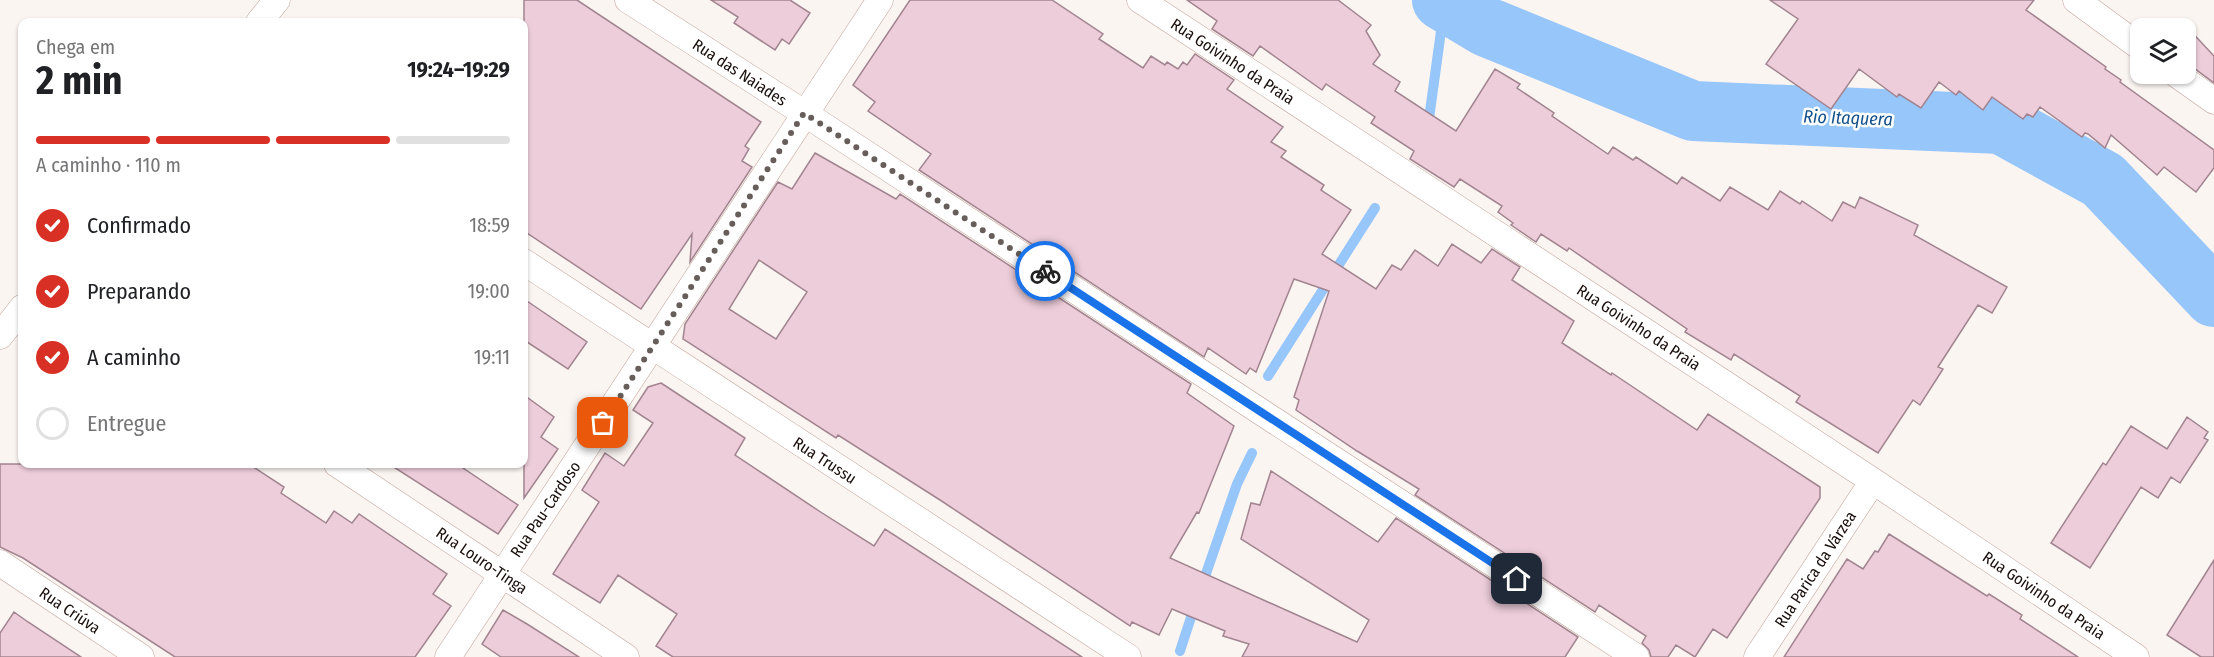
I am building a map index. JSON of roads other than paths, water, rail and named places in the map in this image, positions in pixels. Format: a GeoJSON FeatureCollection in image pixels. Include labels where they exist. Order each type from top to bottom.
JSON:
{"type":"FeatureCollection","features":[{"type":"Feature","properties":{"kind":"street"},"geometry":{"type":"LineString","coordinates":[[261,18],[277,0]]}},
{"type":"Feature","properties":{"kind":"street","name":"Rua das Naiades"},"geometry":{"type":"LineString","coordinates":[[628,0],[1636,657]]}},
{"type":"Feature","properties":{"kind":"street","name":"Rua Pau-Cardoso"},"geometry":{"type":"LineString","coordinates":[[448,657],[880,0]]}},
{"type":"Feature","properties":{"kind":"street","name":"Rua Goivinho da Praia"},"geometry":{"type":"LineString","coordinates":[[1140,0],[1873,481],[2136,657]]}},
{"type":"Feature","properties":{"kind":"street"},"geometry":{"type":"LineString","coordinates":[[2076,0],[2130,40]]}},
{"type":"Feature","properties":{"kind":"street"},"geometry":{"type":"LineString","coordinates":[[2190,84],[2214,101]]}},
{"type":"Feature","properties":{"kind":"street","name":"Rua Trussu"},"geometry":{"type":"LineString","coordinates":[[528,265],[1128,657]]}},
{"type":"Feature","properties":{"kind":"street"},"geometry":{"type":"LineString","coordinates":[[0,336],[18,313]]}},
{"type":"Feature","properties":{"kind":"street","name":"Rua Louro-Tinga"},"geometry":{"type":"LineString","coordinates":[[343,468],[626,657]]}},
{"type":"Feature","properties":{"kind":"street","name":"Rua Parica da Várzea"},"geometry":{"type":"LineString","coordinates":[[1757,657],[1873,481]]}},
{"type":"Feature","properties":{"kind":"street","name":"Rua Criúva"},"geometry":{"type":"LineString","coordinates":[[0,563],[141,657]]}},
{"type":"Feature","properties":{"kind":"waterway","name":"Rio Itaquera"},"geometry":{"type":"LineString","coordinates":[[1442,0],[1487,27],[1693,111],[2001,124],[2103,180],[2214,297]]}},
{"type":"Feature","properties":{"kind":"waterway"},"geometry":{"type":"LineString","coordinates":[[1428,126],[1445,2]]}},
{"type":"Feature","properties":{"kind":"waterway"},"geometry":{"type":"LineString","coordinates":[[1268,376],[1375,208]]}},
{"type":"Feature","properties":{"kind":"waterway"},"geometry":{"type":"LineString","coordinates":[[1201,588],[1237,484],[1252,453]]}},
{"type":"Feature","properties":{"kind":"waterway"},"geometry":{"type":"LineString","coordinates":[[1180,651],[1195,605]]}}]}
